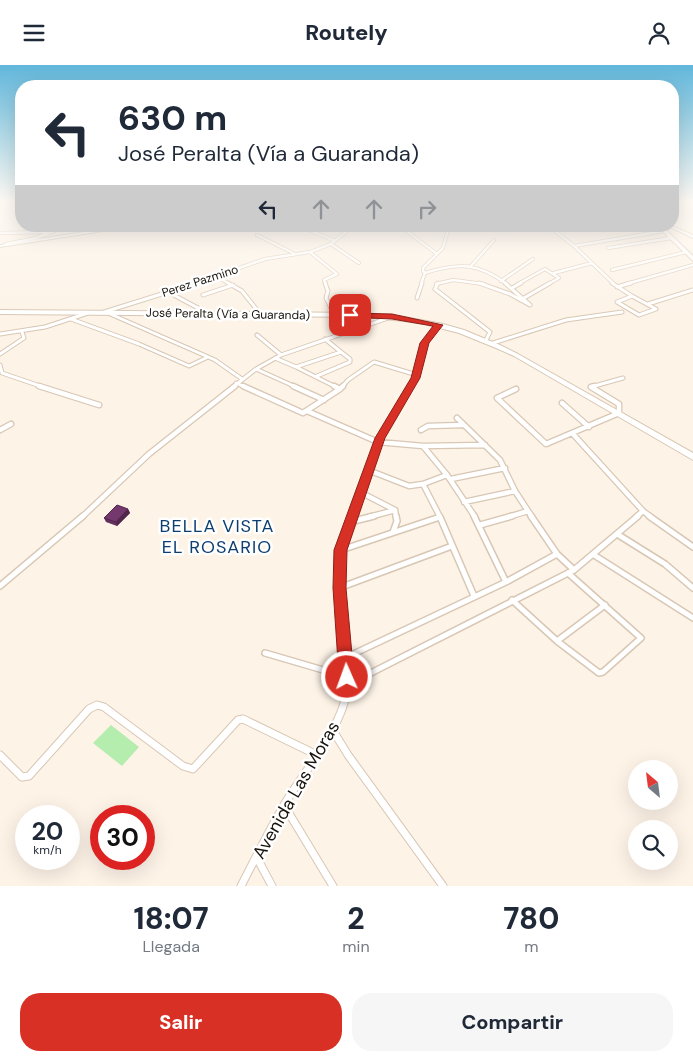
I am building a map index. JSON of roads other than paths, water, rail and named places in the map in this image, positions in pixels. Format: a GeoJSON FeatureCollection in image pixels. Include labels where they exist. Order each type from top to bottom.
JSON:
{"type":"FeatureCollection","features":[{"type":"Feature","properties":{"kind":"highway"},"geometry":{"type":"LineString","coordinates":[[674,240],[693,259]]}},
{"type":"Feature","properties":{"kind":"highway","name":"José Peralta (Vía a Guaranda)"},"geometry":{"type":"LineString","coordinates":[[0,312],[364,315],[392,317],[438,325],[490,342],[619,413],[693,457]]}},
{"type":"Feature","properties":{"kind":"main road"},"geometry":{"type":"LineString","coordinates":[[3,245],[42,240]]}},
{"type":"Feature","properties":{"kind":"street"},"geometry":{"type":"LineString","coordinates":[[3,245],[21,240]]}},
{"type":"Feature","properties":{"kind":"street"},"geometry":{"type":"LineString","coordinates":[[267,240],[296,255]]}},
{"type":"Feature","properties":{"kind":"street"},"geometry":{"type":"LineString","coordinates":[[330,240],[359,263]]}},
{"type":"Feature","properties":{"kind":"street"},"geometry":{"type":"LineString","coordinates":[[419,240],[437,254]]}},
{"type":"Feature","properties":{"kind":"street"},"geometry":{"type":"LineString","coordinates":[[417,298],[425,273],[423,268],[443,248],[445,240]]}},
{"type":"Feature","properties":{"kind":"street"},"geometry":{"type":"LineString","coordinates":[[472,266],[494,240]]}},
{"type":"Feature","properties":{"kind":"street"},"geometry":{"type":"LineString","coordinates":[[568,240],[617,287],[656,309],[638,315],[617,302],[632,296]]}},
{"type":"Feature","properties":{"kind":"street"},"geometry":{"type":"LineString","coordinates":[[574,245],[604,240]]}},
{"type":"Feature","properties":{"kind":"street"},"geometry":{"type":"LineString","coordinates":[[608,248],[657,240]]}},
{"type":"Feature","properties":{"kind":"street","name":"Perez Pazmino"},"geometry":{"type":"LineString","coordinates":[[104,313],[217,277],[265,259],[310,252],[333,242]]}},
{"type":"Feature","properties":{"kind":"street"},"geometry":{"type":"LineString","coordinates":[[612,270],[686,251]]}},
{"type":"Feature","properties":{"kind":"street"},"geometry":{"type":"LineString","coordinates":[[310,252],[337,274],[324,280],[328,291],[326,298],[335,315]]}},
{"type":"Feature","properties":{"kind":"street"},"geometry":{"type":"LineString","coordinates":[[501,281],[533,259]]}},
{"type":"Feature","properties":{"kind":"street"},"geometry":{"type":"LineString","coordinates":[[554,273],[592,263]]}},
{"type":"Feature","properties":{"kind":"street"},"geometry":{"type":"LineString","coordinates":[[617,287],[693,265]]}},
{"type":"Feature","properties":{"kind":"street"},"geometry":{"type":"LineString","coordinates":[[425,273],[446,266],[472,266],[512,288],[530,305],[526,305],[509,294],[476,283],[453,280],[436,284],[435,289],[490,332],[490,342],[566,320],[622,312]]}},
{"type":"Feature","properties":{"kind":"street"},"geometry":{"type":"LineString","coordinates":[[512,288],[546,269],[554,273],[558,280],[524,299]]}},
{"type":"Feature","properties":{"kind":"street"},"geometry":{"type":"LineString","coordinates":[[217,277],[233,285],[247,296],[261,315]]}},
{"type":"Feature","properties":{"kind":"street"},"geometry":{"type":"LineString","coordinates":[[203,295],[233,285]]}},
{"type":"Feature","properties":{"kind":"street"},"geometry":{"type":"LineString","coordinates":[[648,304],[693,290]]}},
{"type":"Feature","properties":{"kind":"street"},"geometry":{"type":"LineString","coordinates":[[168,292],[198,309]]}},
{"type":"Feature","properties":{"kind":"street"},"geometry":{"type":"LineString","coordinates":[[0,334],[22,332],[88,313]]}},
{"type":"Feature","properties":{"kind":"street"},"geometry":{"type":"LineString","coordinates":[[104,313],[215,360],[242,379]]}},
{"type":"Feature","properties":{"kind":"street"},"geometry":{"type":"LineString","coordinates":[[359,328],[365,321],[364,315]]}},
{"type":"Feature","properties":{"kind":"street"},"geometry":{"type":"LineString","coordinates":[[0,587],[76,523],[149,454],[256,369],[280,355],[392,317]]}},
{"type":"Feature","properties":{"kind":"street"},"geometry":{"type":"LineString","coordinates":[[71,319],[138,344],[189,366],[208,357]]}},
{"type":"Feature","properties":{"kind":"street","name":"Avenida Las Moras"},"geometry":{"type":"LineString","coordinates":[[241,886],[284,805],[332,729],[344,704],[348,685],[339,588],[340,550],[378,442],[417,375],[425,343],[438,325]]}},
{"type":"Feature","properties":{"kind":"street"},"geometry":{"type":"LineString","coordinates":[[0,353],[24,339],[22,332]]}},
{"type":"Feature","properties":{"kind":"street"},"geometry":{"type":"LineString","coordinates":[[257,335],[280,355]]}},
{"type":"Feature","properties":{"kind":"street"},"geometry":{"type":"LineString","coordinates":[[317,376],[350,362],[350,359],[325,339]]}},
{"type":"Feature","properties":{"kind":"street"},"geometry":{"type":"LineString","coordinates":[[296,367],[341,352]]}},
{"type":"Feature","properties":{"kind":"street"},"geometry":{"type":"LineString","coordinates":[[275,358],[317,376],[340,389]]}},
{"type":"Feature","properties":{"kind":"street"},"geometry":{"type":"LineString","coordinates":[[236,383],[303,413],[324,401],[340,389],[348,380],[374,362],[417,375]]}},
{"type":"Feature","properties":{"kind":"street"},"geometry":{"type":"LineString","coordinates":[[0,365],[2,373],[11,377],[99,405]]}},
{"type":"Feature","properties":{"kind":"street"},"geometry":{"type":"LineString","coordinates":[[256,369],[324,401]]}},
{"type":"Feature","properties":{"kind":"street"},"geometry":{"type":"LineString","coordinates":[[516,389],[497,398],[546,444],[619,413],[618,404],[591,387],[623,378]]}},
{"type":"Feature","properties":{"kind":"street"},"geometry":{"type":"LineString","coordinates":[[562,403],[589,427]]}},
{"type":"Feature","properties":{"kind":"street"},"geometry":{"type":"LineString","coordinates":[[307,411],[378,442],[424,446],[485,445]]}},
{"type":"Feature","properties":{"kind":"street"},"geometry":{"type":"LineString","coordinates":[[457,418],[485,445],[505,468],[515,491],[557,554],[571,571],[641,638],[603,672],[599,673],[557,641],[512,600]]}},
{"type":"Feature","properties":{"kind":"street"},"geometry":{"type":"LineString","coordinates":[[0,430],[11,424]]}},
{"type":"Feature","properties":{"kind":"street"},"geometry":{"type":"LineString","coordinates":[[420,429],[428,426],[463,425]]}},
{"type":"Feature","properties":{"kind":"street"},"geometry":{"type":"LineString","coordinates":[[573,434],[643,511],[693,547]]}},
{"type":"Feature","properties":{"kind":"street"},"geometry":{"type":"LineString","coordinates":[[424,446],[449,477],[480,525],[506,581]]}},
{"type":"Feature","properties":{"kind":"street"},"geometry":{"type":"LineString","coordinates":[[368,470],[409,486],[423,485],[449,477],[505,468]]}},
{"type":"Feature","properties":{"kind":"street"},"geometry":{"type":"LineString","coordinates":[[423,485],[440,517],[474,596]]}},
{"type":"Feature","properties":{"kind":"street"},"geometry":{"type":"LineString","coordinates":[[464,502],[515,491]]}},
{"type":"Feature","properties":{"kind":"street"},"geometry":{"type":"LineString","coordinates":[[360,492],[387,504],[395,511],[397,521],[392,532]]}},
{"type":"Feature","properties":{"kind":"street"},"geometry":{"type":"LineString","coordinates":[[350,522],[395,511]]}},
{"type":"Feature","properties":{"kind":"street"},"geometry":{"type":"LineString","coordinates":[[480,525],[528,511]]}},
{"type":"Feature","properties":{"kind":"street"},"geometry":{"type":"LineString","coordinates":[[348,685],[571,571],[594,555],[643,511]]}},
{"type":"Feature","properties":{"kind":"street"},"geometry":{"type":"LineString","coordinates":[[340,550],[440,517]]}},
{"type":"Feature","properties":{"kind":"street"},"geometry":{"type":"LineString","coordinates":[[617,534],[665,564],[693,588]]}},
{"type":"Feature","properties":{"kind":"street"},"geometry":{"type":"LineString","coordinates":[[339,588],[452,546]]}},
{"type":"Feature","properties":{"kind":"street"},"geometry":{"type":"LineString","coordinates":[[346,657],[506,581],[557,554]]}},
{"type":"Feature","properties":{"kind":"street"},"geometry":{"type":"LineString","coordinates":[[594,555],[693,619]]}},
{"type":"Feature","properties":{"kind":"street"},"geometry":{"type":"LineString","coordinates":[[557,641],[605,605]]}},
{"type":"Feature","properties":{"kind":"street"},"geometry":{"type":"LineString","coordinates":[[266,653],[347,677]]}},
{"type":"Feature","properties":{"kind":"street"},"geometry":{"type":"LineString","coordinates":[[0,755],[22,777],[29,776],[89,709],[97,705],[104,707],[183,766],[192,769],[200,763],[238,720],[243,719],[315,754]]}},
{"type":"Feature","properties":{"kind":"street"},"geometry":{"type":"LineString","coordinates":[[332,729],[348,755],[442,886]]}},
{"type":"Feature","properties":{"kind":"street"},"geometry":{"type":"LineString","coordinates":[[284,805],[333,886]]}},
{"type":"Feature","properties":{"kind":"street"},"geometry":{"type":"LineString","coordinates":[[257,858],[272,886]]}},
{"type":"Feature","properties":{"kind":"district","name":"BELLA VISTA EL ROSARIO"},"geometry":{"type":"Point","coordinates":[217,536]}}]}
